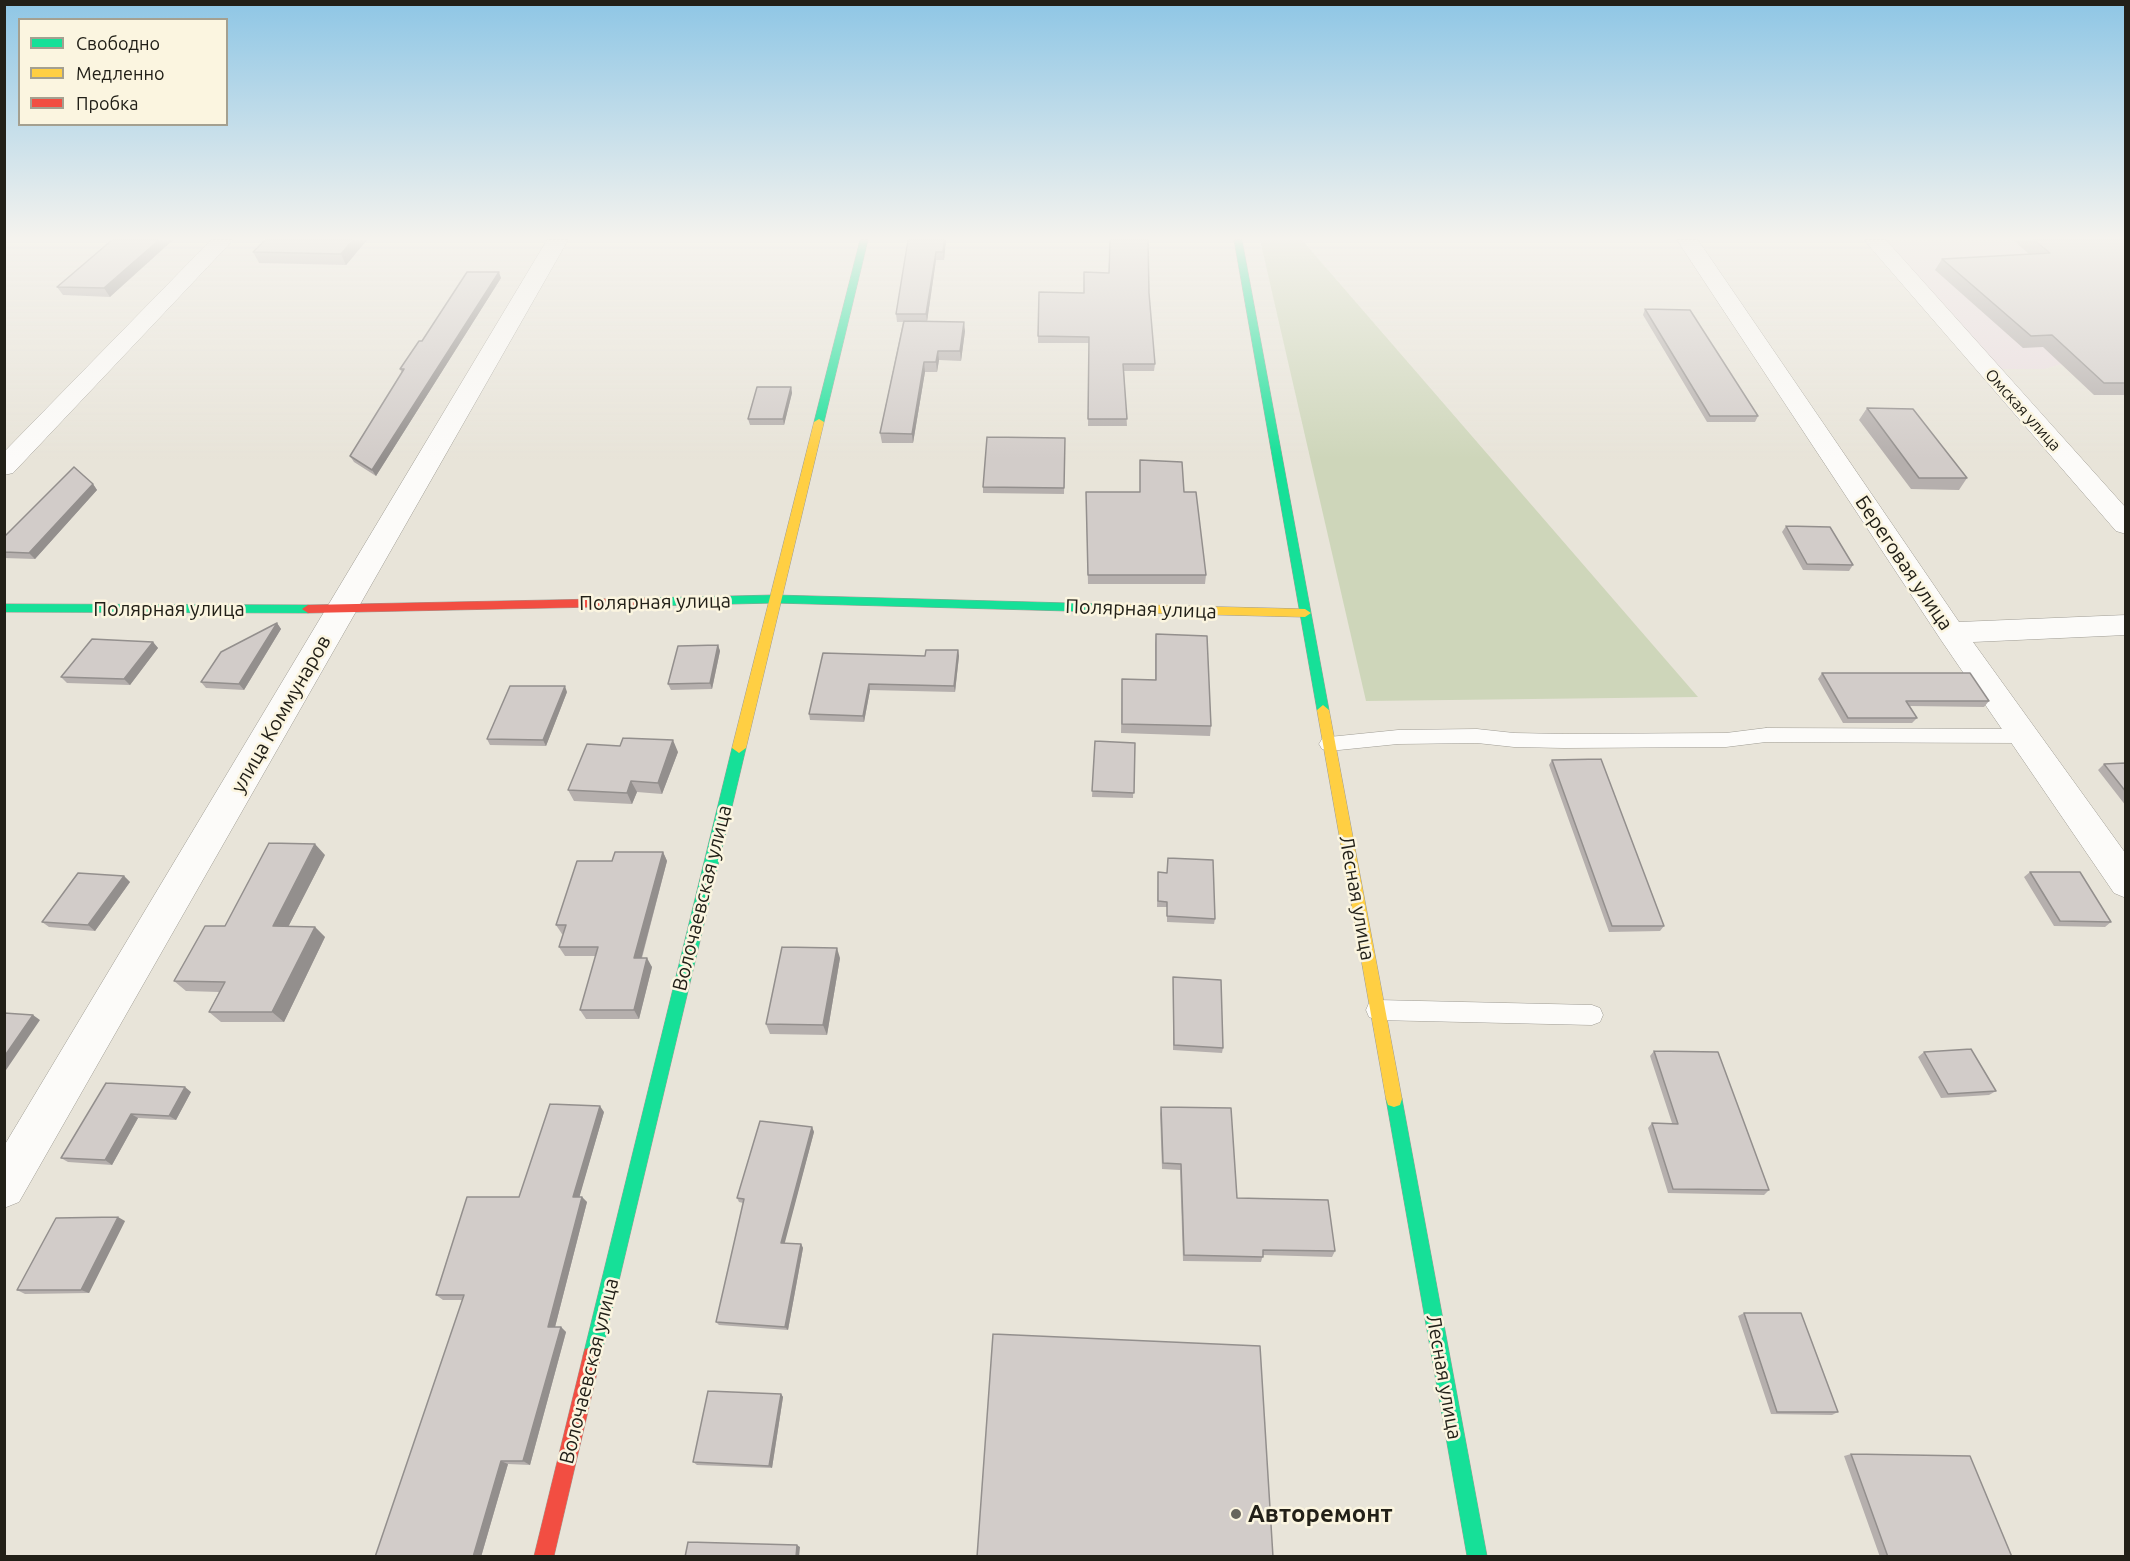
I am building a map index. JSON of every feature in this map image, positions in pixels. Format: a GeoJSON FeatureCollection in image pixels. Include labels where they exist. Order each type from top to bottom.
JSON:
{"type":"FeatureCollection","features":[{"type":"Feature","properties":{"kind":"street"},"geometry":{"type":"LineString","coordinates":[[4,466],[152,313]]}},
{"type":"Feature","properties":{"kind":"street","name":"улица Коммунаров"},"geometry":{"type":"LineString","coordinates":[[4,1187],[515,313]]}},
{"type":"Feature","properties":{"kind":"street","name":"Волочаевская улица"},"geometry":{"type":"LineString","coordinates":[[544,1557],[846,313]]}},
{"type":"Feature","properties":{"kind":"street","name":"Лесная улица"},"geometry":{"type":"LineString","coordinates":[[1251,313],[1477,1557]]}},
{"type":"Feature","properties":{"kind":"street","name":"Береговая улица"},"geometry":{"type":"LineString","coordinates":[[1736,313],[1951,633],[2126,883]]}},
{"type":"Feature","properties":{"kind":"street","name":"Омская улица"},"geometry":{"type":"LineString","coordinates":[[1938,313],[2126,525]]}},
{"type":"Feature","properties":{"kind":"street","name":"Полярная улица"},"geometry":{"type":"LineString","coordinates":[[4,608],[341,609],[775,599],[1305,613]]}},
{"type":"Feature","properties":{"kind":"street"},"geometry":{"type":"LineString","coordinates":[[1951,633],[2126,625]]}},
{"type":"Feature","properties":{"kind":"lane"},"geometry":{"type":"LineString","coordinates":[[1329,744],[1398,737],[1477,736],[1514,740],[1564,741],[1726,740],[1766,735],[2022,736]]}},
{"type":"Feature","properties":{"kind":"lane"},"geometry":{"type":"LineString","coordinates":[[1377,1010],[1592,1015]]}},
{"type":"Feature","properties":{"kind":"shaded area"},"geometry":{"type":"Polygon","coordinates":[[[1938,313],[2125,313],[2125,346],[2044,369],[1987,369],[1938,313]]]}},
{"type":"Feature","properties":{"kind":"green space"},"geometry":{"type":"Polygon","coordinates":[[[1277,313],[1365,313],[1698,697],[1366,701],[1277,313]]]}},
{"type":"Feature","properties":{"kind":"building"},"geometry":{"type":"Polygon","coordinates":[[[440,313],[473,313],[372,470],[350,456],[404,369],[400,369],[419,341],[422,341],[440,313]]]}},
{"type":"Feature","properties":{"kind":"building"},"geometry":{"type":"Polygon","coordinates":[[[896,313],[926,313],[926,314],[896,313]]]}},
{"type":"Feature","properties":{"kind":"building"},"geometry":{"type":"Polygon","coordinates":[[[1039,313],[1151,313],[1155,364],[1123,364],[1127,419],[1088,419],[1089,337],[1038,336],[1039,313]]]}},
{"type":"Feature","properties":{"kind":"building"},"geometry":{"type":"Polygon","coordinates":[[[1647,313],[1692,313],[1758,416],[1710,416],[1647,313]]]}},
{"type":"Feature","properties":{"kind":"building"},"geometry":{"type":"Polygon","coordinates":[[[2004,313],[2126,313],[2126,383],[2104,383],[2052,335],[2031,336],[2004,313]]]}},
{"type":"Feature","properties":{"kind":"building"},"geometry":{"type":"Polygon","coordinates":[[[904,321],[964,322],[960,351],[938,351],[936,362],[924,362],[912,434],[880,433],[904,321]]]}},
{"type":"Feature","properties":{"kind":"building"},"geometry":{"type":"Polygon","coordinates":[[[757,387],[791,387],[783,419],[748,419],[757,387]]]}},
{"type":"Feature","properties":{"kind":"building"},"geometry":{"type":"Polygon","coordinates":[[[1867,408],[1913,409],[1967,478],[1919,478],[1867,408]]]}},
{"type":"Feature","properties":{"kind":"building"},"geometry":{"type":"Polygon","coordinates":[[[987,437],[1065,438],[1064,488],[983,487],[987,437]]]}},
{"type":"Feature","properties":{"kind":"building"},"geometry":{"type":"Polygon","coordinates":[[[1140,460],[1182,462],[1184,492],[1196,492],[1206,575],[1088,575],[1086,492],[1140,492],[1140,460]]]}},
{"type":"Feature","properties":{"kind":"building"},"geometry":{"type":"Polygon","coordinates":[[[74,467],[93,484],[29,553],[4,552],[4,537],[74,467]]]}},
{"type":"Feature","properties":{"kind":"building"},"geometry":{"type":"Polygon","coordinates":[[[1786,526],[1830,527],[1853,565],[1807,564],[1786,526]]]}},
{"type":"Feature","properties":{"kind":"building"},"geometry":{"type":"Polygon","coordinates":[[[277,623],[239,684],[201,682],[221,652],[277,623]]]}},
{"type":"Feature","properties":{"kind":"building"},"geometry":{"type":"Polygon","coordinates":[[[1156,634],[1207,636],[1211,726],[1122,724],[1122,679],[1156,680],[1156,634]]]}},
{"type":"Feature","properties":{"kind":"building"},"geometry":{"type":"Polygon","coordinates":[[[92,639],[153,642],[124,679],[61,677],[92,639]]]}},
{"type":"Feature","properties":{"kind":"building"},"geometry":{"type":"Polygon","coordinates":[[[718,645],[710,683],[668,684],[678,646],[718,645]]]}},
{"type":"Feature","properties":{"kind":"building"},"geometry":{"type":"Polygon","coordinates":[[[926,650],[958,650],[954,686],[869,684],[863,716],[809,714],[823,653],[925,656],[926,650]]]}},
{"type":"Feature","properties":{"kind":"building"},"geometry":{"type":"Polygon","coordinates":[[[1822,673],[1970,673],[1989,701],[1906,701],[1917,718],[1848,718],[1822,673]]]}},
{"type":"Feature","properties":{"kind":"building"},"geometry":{"type":"Polygon","coordinates":[[[510,686],[565,686],[543,740],[487,739],[510,686]]]}},
{"type":"Feature","properties":{"kind":"building"},"geometry":{"type":"Polygon","coordinates":[[[623,738],[673,740],[658,783],[631,781],[627,793],[568,790],[587,744],[620,746],[623,738]]]}},
{"type":"Feature","properties":{"kind":"building"},"geometry":{"type":"Polygon","coordinates":[[[1095,741],[1135,743],[1134,793],[1092,791],[1095,741]]]}},
{"type":"Feature","properties":{"kind":"building"},"geometry":{"type":"Polygon","coordinates":[[[1601,759],[1664,926],[1612,926],[1552,760],[1601,759]]]}},
{"type":"Feature","properties":{"kind":"building"},"geometry":{"type":"Polygon","coordinates":[[[2126,763],[2126,792],[2104,764],[2126,763]]]}},
{"type":"Feature","properties":{"kind":"building"},"geometry":{"type":"Polygon","coordinates":[[[269,843],[315,844],[273,926],[315,927],[272,1012],[209,1012],[225,982],[174,981],[205,926],[225,926],[269,843]]]}},
{"type":"Feature","properties":{"kind":"building"},"geometry":{"type":"Polygon","coordinates":[[[615,852],[663,852],[634,958],[647,958],[634,1010],[580,1010],[598,947],[559,947],[566,925],[556,925],[577,861],[612,861],[615,852]]]}},
{"type":"Feature","properties":{"kind":"building"},"geometry":{"type":"Polygon","coordinates":[[[1168,858],[1213,860],[1215,919],[1167,916],[1167,902],[1158,901],[1158,872],[1167,873],[1168,858]]]}},
{"type":"Feature","properties":{"kind":"building"},"geometry":{"type":"Polygon","coordinates":[[[2030,872],[2080,872],[2111,922],[2060,921],[2030,872]]]}},
{"type":"Feature","properties":{"kind":"building"},"geometry":{"type":"Polygon","coordinates":[[[78,873],[124,876],[88,925],[42,922],[78,873]]]}},
{"type":"Feature","properties":{"kind":"building"},"geometry":{"type":"Polygon","coordinates":[[[782,947],[837,948],[823,1025],[766,1024],[782,947]]]}},
{"type":"Feature","properties":{"kind":"building"},"geometry":{"type":"Polygon","coordinates":[[[1173,977],[1221,980],[1223,1048],[1174,1045],[1173,977]]]}},
{"type":"Feature","properties":{"kind":"building"},"geometry":{"type":"Polygon","coordinates":[[[4,1013],[33,1015],[4,1057],[4,1013]]]}},
{"type":"Feature","properties":{"kind":"building"},"geometry":{"type":"Polygon","coordinates":[[[1971,1049],[1996,1091],[1948,1094],[1924,1052],[1971,1049]]]}},
{"type":"Feature","properties":{"kind":"building"},"geometry":{"type":"Polygon","coordinates":[[[1654,1051],[1718,1052],[1769,1190],[1673,1189],[1652,1123],[1678,1124],[1654,1051]]]}},
{"type":"Feature","properties":{"kind":"building"},"geometry":{"type":"Polygon","coordinates":[[[106,1083],[185,1087],[169,1116],[131,1114],[105,1160],[61,1158],[106,1083]]]}},
{"type":"Feature","properties":{"kind":"building"},"geometry":{"type":"Polygon","coordinates":[[[550,1104],[600,1106],[573,1197],[582,1197],[548,1327],[561,1327],[523,1461],[501,1461],[473,1557],[375,1557],[464,1295],[436,1295],[467,1197],[519,1197],[550,1104]]]}},
{"type":"Feature","properties":{"kind":"building"},"geometry":{"type":"Polygon","coordinates":[[[1161,1107],[1231,1108],[1237,1198],[1328,1200],[1335,1251],[1263,1250],[1263,1257],[1184,1255],[1181,1164],[1163,1163],[1161,1107]]]}},
{"type":"Feature","properties":{"kind":"building"},"geometry":{"type":"Polygon","coordinates":[[[760,1121],[812,1127],[781,1243],[801,1244],[785,1327],[716,1322],[744,1199],[737,1198],[760,1121]]]}},
{"type":"Feature","properties":{"kind":"building"},"geometry":{"type":"Polygon","coordinates":[[[118,1217],[81,1290],[17,1290],[56,1218],[118,1217]]]}},
{"type":"Feature","properties":{"kind":"building"},"geometry":{"type":"Polygon","coordinates":[[[1744,1313],[1801,1313],[1838,1412],[1777,1412],[1744,1313]]]}},
{"type":"Feature","properties":{"kind":"building"},"geometry":{"type":"Polygon","coordinates":[[[993,1334],[1260,1346],[1273,1557],[977,1557],[993,1334]]]}},
{"type":"Feature","properties":{"kind":"building"},"geometry":{"type":"Polygon","coordinates":[[[708,1391],[781,1394],[769,1466],[693,1462],[708,1391]]]}},
{"type":"Feature","properties":{"kind":"building"},"geometry":{"type":"Polygon","coordinates":[[[1851,1454],[1970,1456],[2012,1557],[1888,1557],[1851,1454]]]}},
{"type":"Feature","properties":{"kind":"building"},"geometry":{"type":"Polygon","coordinates":[[[688,1542],[797,1545],[796,1557],[685,1557],[688,1542]]]}},
{"type":"Feature","properties":{"kind":"traffic: fast"},"geometry":{"type":"LineString","coordinates":[[819,422],[846,313]]}},
{"type":"Feature","properties":{"kind":"traffic: fast"},"geometry":{"type":"LineString","coordinates":[[1251,313],[1323,710]]}},
{"type":"Feature","properties":{"kind":"traffic: fast"},"geometry":{"type":"LineString","coordinates":[[646,602],[775,599],[1105,608]]}},
{"type":"Feature","properties":{"kind":"traffic: fast"},"geometry":{"type":"LineString","coordinates":[[4,608],[308,609]]}},
{"type":"Feature","properties":{"kind":"traffic: fast"},"geometry":{"type":"LineString","coordinates":[[592,1356],[739,748]]}},
{"type":"Feature","properties":{"kind":"traffic: fast"},"geometry":{"type":"LineString","coordinates":[[1394,1099],[1477,1556]]}},
{"type":"Feature","properties":{"kind":"traffic: slow"},"geometry":{"type":"LineString","coordinates":[[739,748],[819,422]]}},
{"type":"Feature","properties":{"kind":"traffic: slow"},"geometry":{"type":"LineString","coordinates":[[1105,608],[1305,613]]}},
{"type":"Feature","properties":{"kind":"traffic: slow"},"geometry":{"type":"LineString","coordinates":[[1323,710],[1394,1099]]}},
{"type":"Feature","properties":{"kind":"traffic: jam"},"geometry":{"type":"LineString","coordinates":[[308,609],[646,602]]}},
{"type":"Feature","properties":{"kind":"traffic: jam"},"geometry":{"type":"LineString","coordinates":[[544,1556],[592,1356]]}},
{"type":"Feature","properties":{"kind":"place","name":"Авторемонт"},"geometry":{"type":"Point","coordinates":[1236,1514]}}]}
